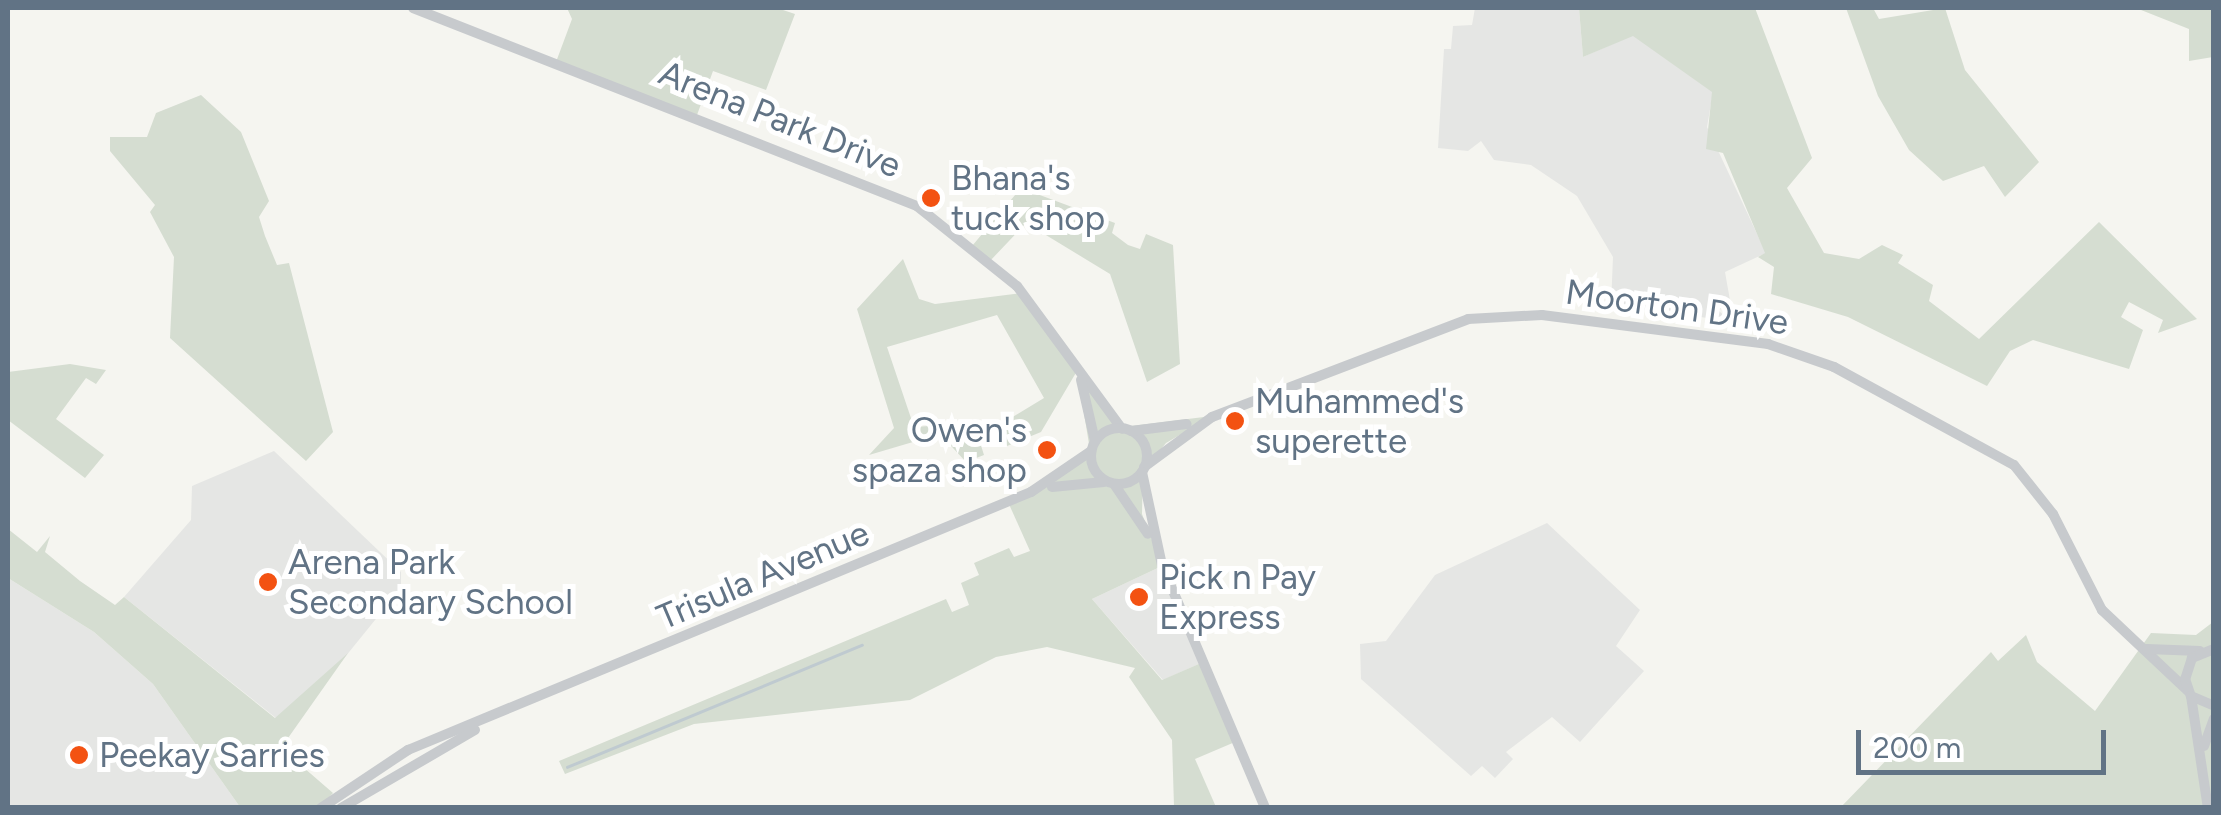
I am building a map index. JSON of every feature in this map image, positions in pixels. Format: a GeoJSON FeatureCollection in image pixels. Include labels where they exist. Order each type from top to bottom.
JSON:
{"type":"FeatureCollection","features":[{"type":"Feature","properties":{"kind":"street","name":"Arena Park Drive"},"geometry":{"type":"LineString","coordinates":[[414,8],[895,193],[1008,276],[1127,430],[1146,449],[1143,469],[1159,557]]}},
{"type":"Feature","properties":{"kind":"street","name":"Moorton Drive"},"geometry":{"type":"LineString","coordinates":[[1143,469],[1175,435],[1212,416],[1468,319],[1542,315],[1792,350],[1965,432],[2014,465],[2053,514],[2102,610],[2189,693]]}},
{"type":"Feature","properties":{"kind":"street","name":"Arena Park Drive"},"geometry":{"type":"LineString","coordinates":[[1074,360],[1093,446],[1111,483],[1159,557],[1266,808]]}},
{"type":"Feature","properties":{"kind":"street","name":"Moorton Drive"},"geometry":{"type":"LineString","coordinates":[[1127,430],[1212,416]]}},
{"type":"Feature","properties":{"kind":"street"},"geometry":{"type":"LineString","coordinates":[[1093,446],[1127,430]]}},
{"type":"Feature","properties":{"kind":"street","name":"Trisula Avenue"},"geometry":{"type":"LineString","coordinates":[[321,808],[383,762],[1032,492],[1093,446]]}},
{"type":"Feature","properties":{"kind":"street"},"geometry":{"type":"LineString","coordinates":[[1111,483],[1143,469]]}},
{"type":"Feature","properties":{"kind":"street","name":"Trisula Avenue"},"geometry":{"type":"LineString","coordinates":[[1032,492],[1111,483]]}},
{"type":"Feature","properties":{"kind":"street"},"geometry":{"type":"LineString","coordinates":[[2146,649],[2209,648]]}},
{"type":"Feature","properties":{"kind":"street"},"geometry":{"type":"LineString","coordinates":[[2208,808],[2186,668],[2209,648]]}},
{"type":"Feature","properties":{"kind":"street"},"geometry":{"type":"LineString","coordinates":[[2189,693],[2214,706]]}},
{"type":"Feature","properties":{"kind":"street","name":"Trisula Avenue"},"geometry":{"type":"LineString","coordinates":[[341,808],[515,708]]}},
{"type":"Feature","properties":{"kind":"street"},"geometry":{"type":"LineString","coordinates":[[2202,752],[2214,719]]}},
{"type":"Feature","properties":{"kind":"shaded area"},"geometry":{"type":"Polygon","coordinates":[[[567,8],[777,8],[795,14],[766,90],[713,71],[697,115],[556,62],[572,19],[567,8]]]}},
{"type":"Feature","properties":{"kind":"shaded area"},"geometry":{"type":"Polygon","coordinates":[[[1475,8],[1579,8],[1583,57],[1633,35],[1713,92],[1707,127],[1766,253],[1725,272],[1731,306],[1718,310],[1730,321],[1611,305],[1613,257],[1577,196],[1531,165],[1494,160],[1481,141],[1468,151],[1438,148],[1444,49],[1451,49],[1453,26],[1472,25],[1475,8]]]}},
{"type":"Feature","properties":{"kind":"shaded area"},"geometry":{"type":"Polygon","coordinates":[[[1579,8],[1755,8],[1812,158],[1787,188],[1824,253],[1859,259],[1882,245],[1903,255],[1898,263],[1933,285],[1929,301],[1979,339],[2099,222],[2197,319],[2158,333],[2163,320],[2129,302],[2121,317],[2143,330],[2129,369],[2033,340],[2010,351],[1987,386],[1848,317],[1771,294],[1774,267],[1758,257],[1765,253],[1723,153],[1706,149],[1712,92],[1633,36],[1583,57],[1579,8]]]}},
{"type":"Feature","properties":{"kind":"shaded area"},"geometry":{"type":"Polygon","coordinates":[[[1846,8],[1873,8],[1879,19],[1945,8],[1965,70],[2039,162],[2005,197],[1984,166],[1943,181],[1909,150],[1878,96],[1846,8]]]}},
{"type":"Feature","properties":{"kind":"shaded area"},"geometry":{"type":"Polygon","coordinates":[[[2136,8],[2213,8],[2213,57],[2189,61],[2189,29],[2136,8]]]}},
{"type":"Feature","properties":{"kind":"shaded area"},"geometry":{"type":"Polygon","coordinates":[[[201,95],[241,132],[269,201],[259,217],[265,236],[277,265],[289,263],[333,432],[306,461],[170,338],[174,257],[150,212],[155,205],[110,151],[110,137],[147,137],[156,113],[201,95]]]}},
{"type":"Feature","properties":{"kind":"shaded area"},"geometry":{"type":"Polygon","coordinates":[[[1021,188],[1115,223],[1112,233],[1128,245],[1140,249],[1146,234],[1173,245],[1180,364],[1147,382],[1110,274],[1036,229],[1025,224],[990,261],[972,246],[1021,188]]]}},
{"type":"Feature","properties":{"kind":"shaded area"},"geometry":{"type":"Polygon","coordinates":[[[903,259],[919,299],[935,304],[1021,293],[1123,427],[1212,416],[1166,443],[1143,471],[1142,514],[1162,566],[1092,599],[1162,680],[1201,663],[1235,742],[1195,759],[1216,807],[1174,807],[1172,740],[1129,677],[1135,668],[1047,647],[996,657],[910,700],[694,724],[565,774],[559,761],[946,599],[952,612],[969,605],[961,583],[979,575],[974,563],[1009,548],[1014,557],[1030,551],[1008,502],[1090,450],[1077,371],[1041,432],[1007,446],[1000,431],[978,436],[984,455],[966,462],[940,434],[869,455],[894,428],[857,309],[903,259]],[[997,315],[887,347],[914,427],[1006,421],[1044,398],[997,315]]]}},
{"type":"Feature","properties":{"kind":"shaded area"},"geometry":{"type":"Polygon","coordinates":[[[70,364],[106,370],[96,384],[86,378],[56,419],[104,455],[85,478],[8,420],[8,372],[70,364]]]}},
{"type":"Feature","properties":{"kind":"shaded area","name":"Arena Park Secondary School"},"geometry":{"type":"Polygon","coordinates":[[[274,451],[401,572],[401,588],[341,662],[276,718],[124,597],[191,520],[192,486],[274,451]]]}},
{"type":"Feature","properties":{"kind":"shaded area"},"geometry":{"type":"Polygon","coordinates":[[[1547,523],[1640,610],[1616,646],[1644,671],[1580,742],[1552,717],[1506,752],[1513,759],[1495,778],[1482,766],[1471,776],[1361,679],[1360,644],[1386,641],[1435,575],[1547,523]]]}},
{"type":"Feature","properties":{"kind":"shaded area"},"geometry":{"type":"Polygon","coordinates":[[[8,529],[37,552],[50,536],[45,552],[80,581],[115,605],[124,597],[275,718],[348,653],[281,748],[333,793],[320,807],[240,807],[153,684],[94,632],[8,578],[8,529]]]}},
{"type":"Feature","properties":{"kind":"shaded area"},"geometry":{"type":"Polygon","coordinates":[[[1162,566],[1201,663],[1163,680],[1092,599],[1162,566]]]}},
{"type":"Feature","properties":{"kind":"shaded area"},"geometry":{"type":"Polygon","coordinates":[[[8,578],[94,632],[153,684],[240,807],[8,808],[8,578]]]}},
{"type":"Feature","properties":{"kind":"shaded area"},"geometry":{"type":"Polygon","coordinates":[[[2213,622],[2213,807],[1840,808],[1991,652],[1998,661],[2026,635],[2037,662],[2095,711],[2151,633],[2196,635],[2213,622]]]}},
{"type":"Feature","properties":{"kind":"waterway"},"geometry":{"type":"LineString","coordinates":[[567,767],[862,645]]}},
{"type":"Feature","properties":{"kind":"place","name":"Bhana's tuck shop"},"geometry":{"type":"Point","coordinates":[931,198]}},
{"type":"Feature","properties":{"kind":"place","name":"Muhammed's superette"},"geometry":{"type":"Point","coordinates":[1235,421]}},
{"type":"Feature","properties":{"kind":"place","name":"Owen's spaza shop"},"geometry":{"type":"Point","coordinates":[1047,450]}},
{"type":"Feature","properties":{"kind":"place","name":"Arena Park Secondary School"},"geometry":{"type":"Point","coordinates":[268,582]}},
{"type":"Feature","properties":{"kind":"place","name":"Pick n Pay Express"},"geometry":{"type":"Point","coordinates":[1139,597]}},
{"type":"Feature","properties":{"kind":"place","name":"Peekay Sarries"},"geometry":{"type":"Point","coordinates":[79,755]}}]}
